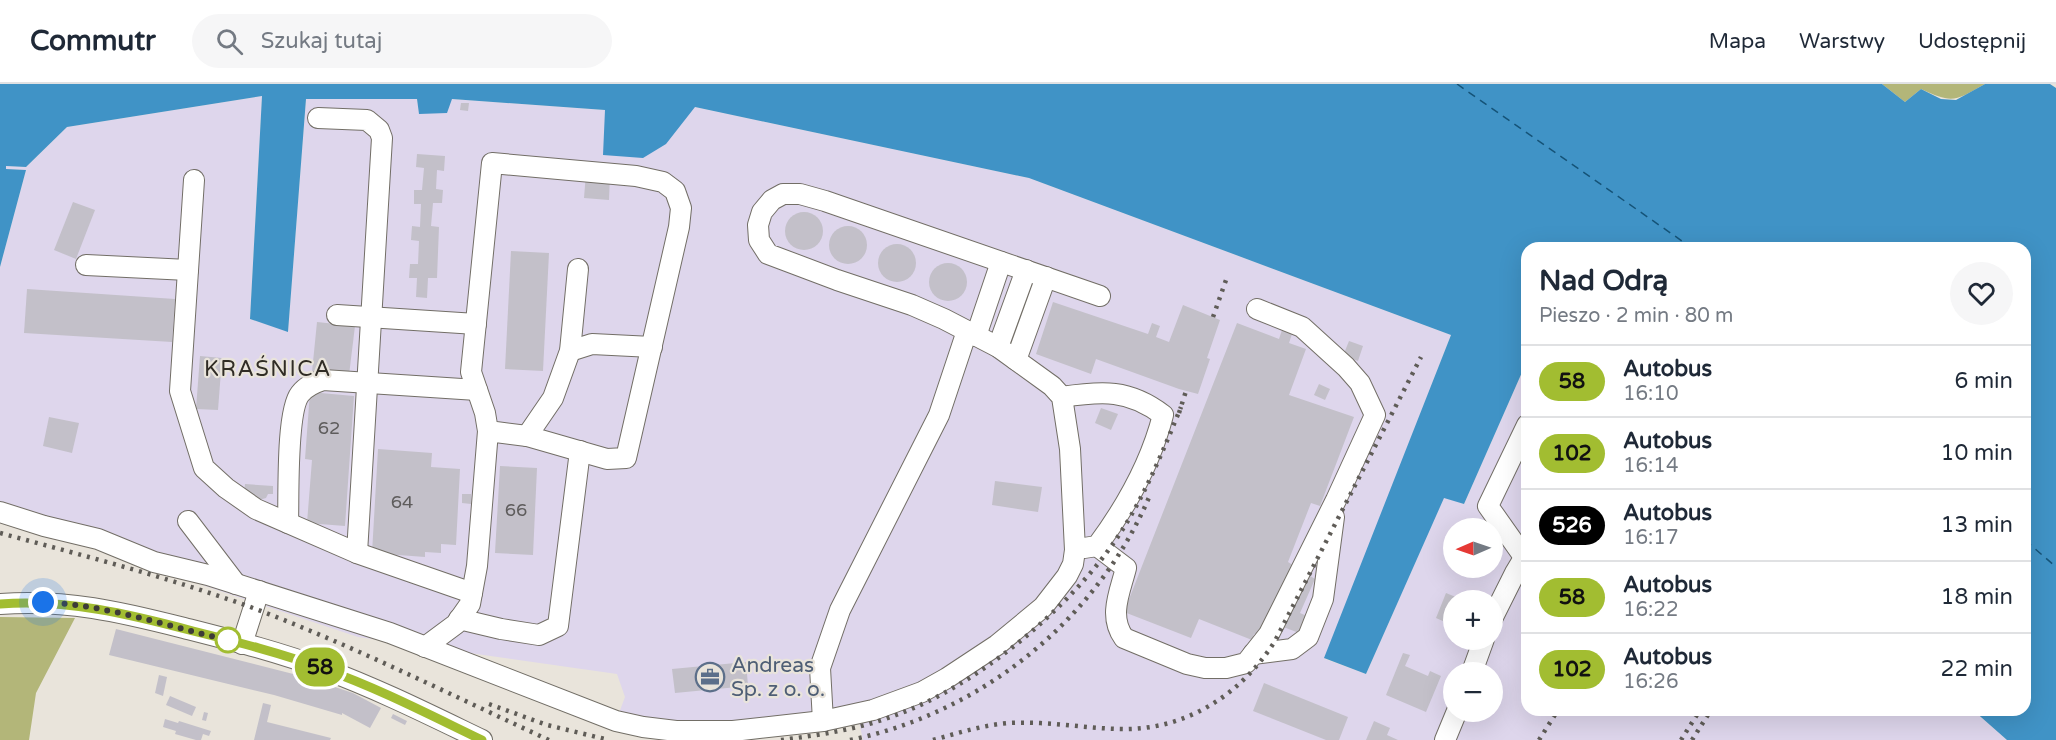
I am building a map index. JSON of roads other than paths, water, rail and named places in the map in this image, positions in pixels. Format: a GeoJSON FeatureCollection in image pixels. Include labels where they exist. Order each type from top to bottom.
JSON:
{"type":"FeatureCollection","features":[{"type":"Feature","properties":{"kind":"street"},"geometry":{"type":"LineString","coordinates":[[318,117],[367,120],[379,130],[382,138],[357,553]]}},
{"type":"Feature","properties":{"kind":"street"},"geometry":{"type":"LineString","coordinates":[[425,647],[456,624],[470,604],[477,566],[488,431],[485,413],[471,372],[492,163],[636,176],[663,182],[675,191],[681,208],[679,227],[626,458],[607,459],[527,436],[488,431]]}},
{"type":"Feature","properties":{"kind":"street"},"geometry":{"type":"LineString","coordinates":[[194,180],[180,391],[204,468],[226,488],[256,509],[357,553],[472,594]]}},
{"type":"Feature","properties":{"kind":"street"},"geometry":{"type":"LineString","coordinates":[[0,512],[44,526],[98,539],[163,565],[208,575],[352,620],[616,721],[676,731],[702,731],[758,729],[852,716],[899,702],[947,678],[1022,626],[1043,607],[1067,576],[1073,564],[1075,550],[1070,449],[1062,398],[1052,386],[998,347],[971,333],[912,305],[768,254],[759,240],[758,225],[762,212],[772,200],[783,194],[800,194],[1100,296]]}},
{"type":"Feature","properties":{"kind":"street"},"geometry":{"type":"LineString","coordinates":[[823,721],[820,668],[840,610],[939,415],[1001,262]]}},
{"type":"Feature","properties":{"kind":"street"},"geometry":{"type":"LineString","coordinates":[[86,265],[188,270]]}},
{"type":"Feature","properties":{"kind":"street"},"geometry":{"type":"LineString","coordinates":[[527,436],[553,398],[570,351],[578,269]]}},
{"type":"Feature","properties":{"kind":"street"},"geometry":{"type":"LineString","coordinates":[[998,347],[1026,270]]}},
{"type":"Feature","properties":{"kind":"street"},"geometry":{"type":"LineString","coordinates":[[1016,360],[1046,277]]}},
{"type":"Feature","properties":{"kind":"street"},"geometry":{"type":"LineString","coordinates":[[1097,546],[1126,568],[1114,618],[1124,638],[1187,664],[1205,668],[1226,668],[1246,663],[1269,634],[1336,500],[1375,415],[1360,383],[1309,333],[1302,327],[1257,309]]}},
{"type":"Feature","properties":{"kind":"street"},"geometry":{"type":"LineString","coordinates":[[336,315],[476,324]]}},
{"type":"Feature","properties":{"kind":"street"},"geometry":{"type":"LineString","coordinates":[[570,351],[592,344],[651,347]]}},
{"type":"Feature","properties":{"kind":"street"},"geometry":{"type":"LineString","coordinates":[[288,523],[292,413],[298,395],[310,384],[323,380],[477,390]]}},
{"type":"Feature","properties":{"kind":"street"},"geometry":{"type":"LineString","coordinates":[[1062,398],[1095,392],[1126,395],[1152,406],[1163,414],[1156,440],[1125,503],[1097,546],[1075,550]]}},
{"type":"Feature","properties":{"kind":"street"},"geometry":{"type":"LineString","coordinates":[[1521,437],[1488,506],[1521,549]]}},
{"type":"Feature","properties":{"kind":"street"},"geometry":{"type":"LineString","coordinates":[[459,620],[539,635],[558,626],[580,451]]}},
{"type":"Feature","properties":{"kind":"street"},"geometry":{"type":"LineString","coordinates":[[1253,654],[1292,649],[1308,637],[1323,599],[1336,500]]}},
{"type":"Feature","properties":{"kind":"street"},"geometry":{"type":"LineString","coordinates":[[188,521],[236,584]]}},
{"type":"Feature","properties":{"kind":"street"},"geometry":{"type":"LineString","coordinates":[[1503,597],[1521,563]]}},
{"type":"Feature","properties":{"kind":"street"},"geometry":{"type":"LineString","coordinates":[[242,644],[259,591]]}},
{"type":"Feature","properties":{"kind":"street"},"geometry":{"type":"LineString","coordinates":[[0,604],[43,602],[92,607],[242,644],[340,675],[482,740]]}},
{"type":"Feature","properties":{"kind":"street"},"geometry":{"type":"LineString","coordinates":[[1445,740],[1452,722]]}},
{"type":"Feature","properties":{"kind":"water"},"geometry":{"type":"Polygon","coordinates":[[[0,84],[1882,84],[1905,102],[1921,89],[1941,99],[1956,100],[1985,84],[2050,84],[2056,88],[2056,740],[2007,740],[1980,716],[2031,716],[2031,242],[1521,242],[1521,375],[1464,504],[1444,498],[1366,674],[1324,658],[1451,335],[1029,178],[695,107],[666,144],[643,158],[603,155],[605,110],[452,99],[447,113],[419,114],[417,99],[306,99],[288,332],[250,319],[262,96],[67,127],[26,167],[6,166],[6,169],[26,170],[0,267],[0,84]]]}},
{"type":"Feature","properties":{"kind":"railway"},"geometry":{"type":"LineString","coordinates":[[1213,317],[1226,280]]}},
{"type":"Feature","properties":{"kind":"railway"},"geometry":{"type":"LineString","coordinates":[[933,740],[980,727],[1009,723],[1119,729],[1143,728],[1166,724],[1188,716],[1228,693],[1246,678],[1275,641],[1421,357]]}},
{"type":"Feature","properties":{"kind":"railway"},"geometry":{"type":"LineString","coordinates":[[1179,413],[1186,391]]}},
{"type":"Feature","properties":{"kind":"railway"},"geometry":{"type":"LineString","coordinates":[[781,740],[854,728],[896,715],[927,702],[958,685],[1019,642],[1074,591],[1117,538],[1144,491],[1181,407]]}},
{"type":"Feature","properties":{"kind":"railway"},"geometry":{"type":"LineString","coordinates":[[850,740],[899,727],[945,708],[989,683],[1030,654],[1067,620],[1100,582],[1128,540],[1150,495]]}},
{"type":"Feature","properties":{"kind":"railway"},"geometry":{"type":"LineString","coordinates":[[0,533],[159,577],[253,608],[365,655],[549,740]]}},
{"type":"Feature","properties":{"kind":"railway"},"geometry":{"type":"LineString","coordinates":[[489,704],[547,725],[609,740]]}},
{"type":"Feature","properties":{"kind":"railway"},"geometry":{"type":"LineString","coordinates":[[1539,740],[1554,716]]}},
{"type":"Feature","properties":{"kind":"railway"},"geometry":{"type":"LineString","coordinates":[[1681,740],[1696,716]]}},
{"type":"Feature","properties":{"kind":"railway"},"geometry":{"type":"LineString","coordinates":[[1692,740],[1707,716]]}},
{"type":"Feature","properties":{"kind":"place","name":"Andreas Sp. z o. o."},"geometry":{"type":"Point","coordinates":[710,677]}},
{"type":"Feature","properties":{"kind":"district","name":"KRAŚNICA"},"geometry":{"type":"Point","coordinates":[268,369]}}]}
